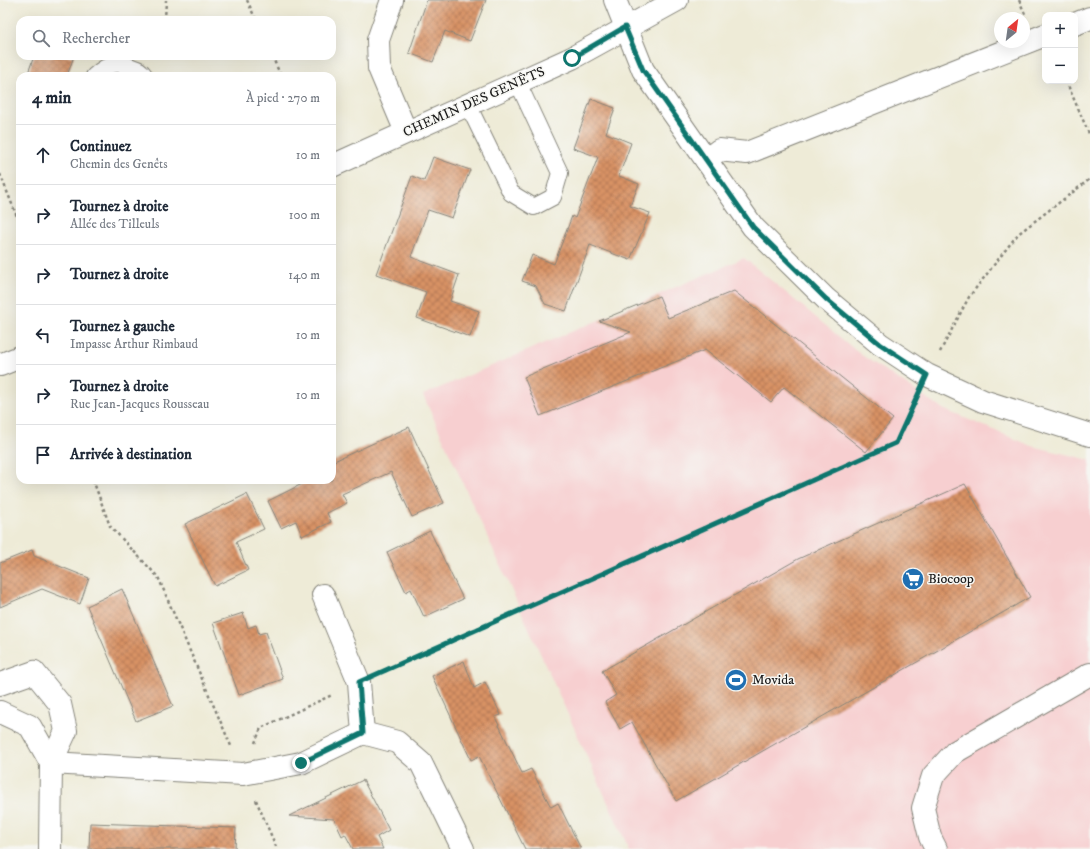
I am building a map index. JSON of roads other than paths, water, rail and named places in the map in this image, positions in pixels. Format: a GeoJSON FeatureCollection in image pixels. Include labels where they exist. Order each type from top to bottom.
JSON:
{"type":"FeatureCollection","features":[{"type":"Feature","properties":{"kind":"street"},"geometry":{"type":"LineString","coordinates":[[392,0],[378,40],[379,68],[406,132]]}},
{"type":"Feature","properties":{"kind":"street"},"geometry":{"type":"LineString","coordinates":[[615,0],[643,70],[753,227],[788,264],[826,299],[880,344],[927,375],[983,401],[1090,435]]}},
{"type":"Feature","properties":{"kind":"street","name":"CHEMIN DES GENÊTS"},"geometry":{"type":"LineString","coordinates":[[336,164],[572,58],[625,27],[677,0]]}},
{"type":"Feature","properties":{"kind":"street"},"geometry":{"type":"LineString","coordinates":[[1078,23],[1090,18]]}},
{"type":"Feature","properties":{"kind":"street"},"geometry":{"type":"LineString","coordinates":[[706,160],[720,150],[747,153],[1042,36]]}},
{"type":"Feature","properties":{"kind":"street"},"geometry":{"type":"LineString","coordinates":[[0,365],[16,359]]}},
{"type":"Feature","properties":{"kind":"street"},"geometry":{"type":"LineString","coordinates":[[323,595],[359,682],[363,733]]}},
{"type":"Feature","properties":{"kind":"street"},"geometry":{"type":"LineString","coordinates":[[0,684],[34,672],[60,704],[66,731],[51,763],[50,849]]}},
{"type":"Feature","properties":{"kind":"street"},"geometry":{"type":"LineString","coordinates":[[936,849],[930,837],[923,808],[933,776],[955,752],[1090,674]]}},
{"type":"Feature","properties":{"kind":"street"},"geometry":{"type":"LineString","coordinates":[[0,712],[30,726],[51,763]]}},
{"type":"Feature","properties":{"kind":"street"},"geometry":{"type":"LineString","coordinates":[[51,763],[243,774],[301,763],[363,733],[397,742],[421,763],[463,849]]}},
{"type":"Feature","properties":{"kind":"lane"},"geometry":{"type":"LineString","coordinates":[[98,72],[105,66],[119,63],[141,70],[142,72]]}},
{"type":"Feature","properties":{"kind":"lane"},"geometry":{"type":"LineString","coordinates":[[468,105],[511,193],[534,207],[553,198],[560,173],[518,83]]}},
{"type":"Feature","properties":{"kind":"place","name":"Biocoop"},"geometry":{"type":"Point","coordinates":[913,579]}},
{"type":"Feature","properties":{"kind":"place","name":"Movida"},"geometry":{"type":"Point","coordinates":[736,680]}}]}
